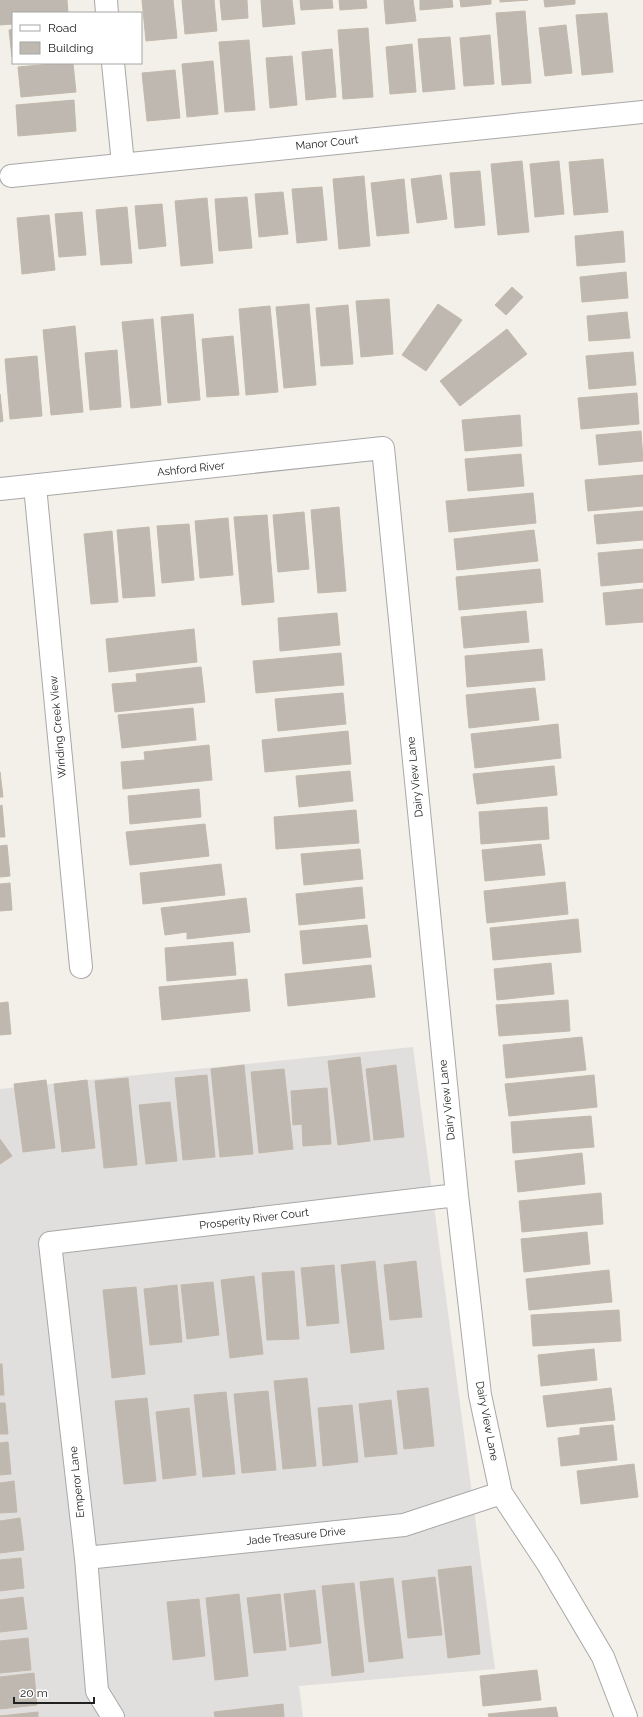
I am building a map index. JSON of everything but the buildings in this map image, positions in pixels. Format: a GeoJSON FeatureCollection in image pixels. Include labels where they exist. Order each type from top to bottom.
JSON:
{"type":"FeatureCollection","features":[{"type":"Feature","properties":{"kind":"street"},"geometry":{"type":"LineString","coordinates":[[106,0],[107,12]]}},
{"type":"Feature","properties":{"kind":"street"},"geometry":{"type":"LineString","coordinates":[[113,64],[123,164]]}},
{"type":"Feature","properties":{"kind":"street","name":"Manor Court"},"geometry":{"type":"LineString","coordinates":[[11,176],[643,112]]}},
{"type":"Feature","properties":{"kind":"street","name":"Ashford River"},"geometry":{"type":"LineString","coordinates":[[0,489],[383,448]]}},
{"type":"Feature","properties":{"kind":"street","name":"Dairy View Lane"},"geometry":{"type":"LineString","coordinates":[[383,448],[457,1195],[480,1395],[501,1493],[548,1564],[603,1657],[626,1717]]}},
{"type":"Feature","properties":{"kind":"street","name":"Winding Creek View"},"geometry":{"type":"LineString","coordinates":[[35,486],[81,967]]}},
{"type":"Feature","properties":{"kind":"street","name":"Prosperity River Court"},"geometry":{"type":"LineString","coordinates":[[50,1243],[457,1195]]}},
{"type":"Feature","properties":{"kind":"street","name":"Emperor Lane"},"geometry":{"type":"LineString","coordinates":[[50,1243],[86,1558],[97,1691],[113,1717]]}},
{"type":"Feature","properties":{"kind":"street","name":"Jade Treasure Drive"},"geometry":{"type":"LineString","coordinates":[[86,1558],[404,1525],[501,1493]]}},
{"type":"Feature","properties":{"kind":"shaded area"},"geometry":{"type":"Polygon","coordinates":[[[413,1047],[495,1669],[299,1686],[303,1717],[0,1717],[0,1089],[413,1047]]]}}]}
